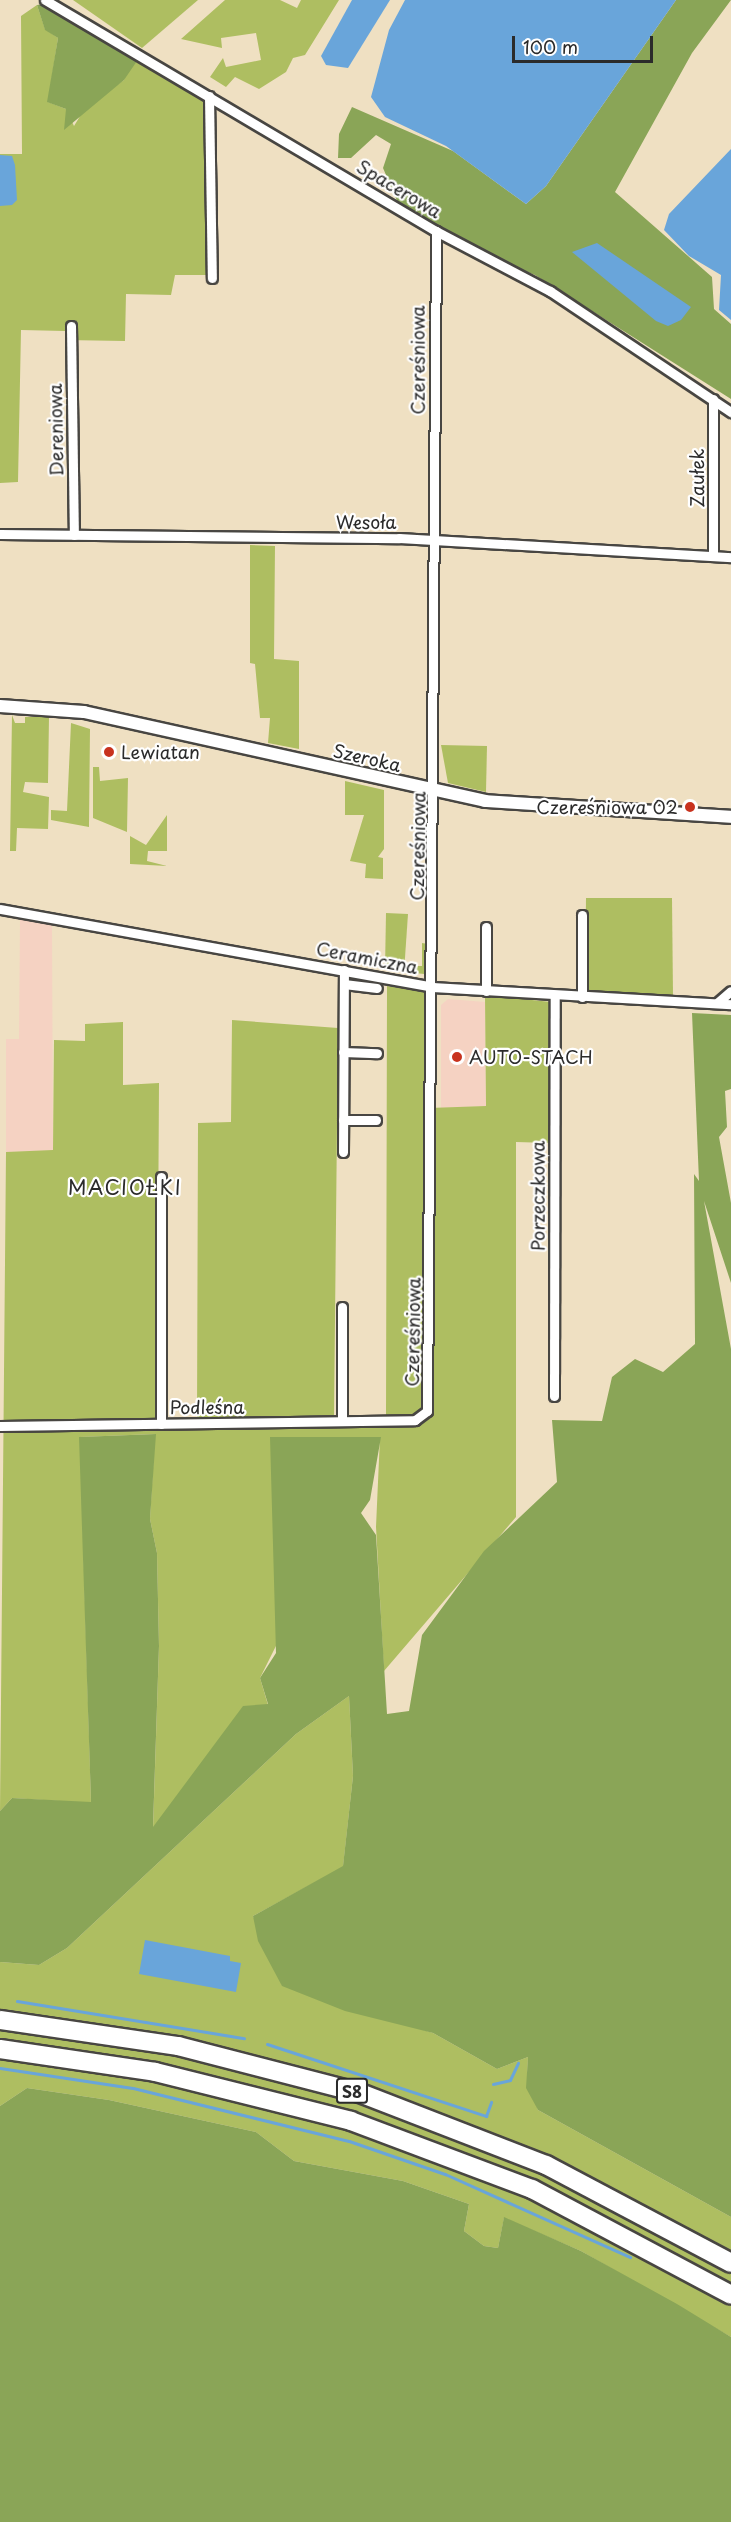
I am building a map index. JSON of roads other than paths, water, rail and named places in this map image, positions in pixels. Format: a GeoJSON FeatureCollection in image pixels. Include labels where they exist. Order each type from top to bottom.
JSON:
{"type":"FeatureCollection","features":[{"type":"Feature","properties":{"kind":"highway","name":"S8"},"geometry":{"type":"LineString","coordinates":[[0,2020],[178,2046],[360,2093],[546,2165],[731,2263]]}},
{"type":"Feature","properties":{"kind":"highway","name":"S8"},"geometry":{"type":"LineString","coordinates":[[0,2049],[165,2074],[351,2121],[542,2194],[731,2295]]}},
{"type":"Feature","properties":{"kind":"street","name":"Spacerowa"},"geometry":{"type":"LineString","coordinates":[[45,0],[436,231],[550,291],[731,412]]}},
{"type":"Feature","properties":{"kind":"street"},"geometry":{"type":"LineString","coordinates":[[209,96],[212,278]]}},
{"type":"Feature","properties":{"kind":"street","name":"Czereśniowa"},"geometry":{"type":"LineString","coordinates":[[415,1420],[427,1411],[429,1386],[435,792],[436,231]]}},
{"type":"Feature","properties":{"kind":"street","name":"Dereniowa"},"geometry":{"type":"LineString","coordinates":[[71,326],[74,535]]}},
{"type":"Feature","properties":{"kind":"street","name":"Zaułek"},"geometry":{"type":"LineString","coordinates":[[713,399],[713,556]]}},
{"type":"Feature","properties":{"kind":"street","name":"Wesoła"},"geometry":{"type":"LineString","coordinates":[[0,534],[435,540],[731,557]]}},
{"type":"Feature","properties":{"kind":"street","name":"Szeroka"},"geometry":{"type":"LineString","coordinates":[[0,706],[84,712],[435,792],[485,801],[731,817]]}},
{"type":"Feature","properties":{"kind":"street","name":"Ceramiczna"},"geometry":{"type":"LineString","coordinates":[[0,909],[432,987],[555,996],[731,1004]]}},
{"type":"Feature","properties":{"kind":"street"},"geometry":{"type":"LineString","coordinates":[[582,915],[582,997]]}},
{"type":"Feature","properties":{"kind":"street"},"geometry":{"type":"LineString","coordinates":[[486,927],[486,991]]}},
{"type":"Feature","properties":{"kind":"street"},"geometry":{"type":"LineString","coordinates":[[343,1152],[344,970]]}},
{"type":"Feature","properties":{"kind":"street"},"geometry":{"type":"LineString","coordinates":[[344,984],[377,988]]}},
{"type":"Feature","properties":{"kind":"street"},"geometry":{"type":"LineString","coordinates":[[717,1003],[731,991]]}},
{"type":"Feature","properties":{"kind":"street","name":"Porzeczkowa"},"geometry":{"type":"LineString","coordinates":[[554,1396],[555,996]]}},
{"type":"Feature","properties":{"kind":"street"},"geometry":{"type":"LineString","coordinates":[[343,1052],[377,1053]]}},
{"type":"Feature","properties":{"kind":"street"},"geometry":{"type":"LineString","coordinates":[[343,1119],[376,1120]]}},
{"type":"Feature","properties":{"kind":"street"},"geometry":{"type":"LineString","coordinates":[[161,1177],[161,1424]]}},
{"type":"Feature","properties":{"kind":"street"},"geometry":{"type":"LineString","coordinates":[[342,1307],[342,1421]]}},
{"type":"Feature","properties":{"kind":"street","name":"Podleśna"},"geometry":{"type":"LineString","coordinates":[[0,1426],[415,1420]]}},
{"type":"Feature","properties":{"kind":"water"},"geometry":{"type":"Polygon","coordinates":[[[352,0],[390,0],[348,68],[326,65],[321,56],[352,0]]]}},
{"type":"Feature","properties":{"kind":"water"},"geometry":{"type":"Polygon","coordinates":[[[405,0],[676,0],[546,186],[526,204],[446,146],[385,117],[371,97],[389,30],[405,0]]]}},
{"type":"Feature","properties":{"kind":"water"},"geometry":{"type":"Polygon","coordinates":[[[731,149],[731,320],[719,310],[721,275],[689,256],[664,230],[669,214],[731,149]]]}},
{"type":"Feature","properties":{"kind":"water"},"geometry":{"type":"Polygon","coordinates":[[[0,155],[12,156],[15,165],[17,200],[12,205],[0,206],[0,155]]]}},
{"type":"Feature","properties":{"kind":"water"},"geometry":{"type":"Polygon","coordinates":[[[597,243],[691,307],[681,320],[668,326],[656,321],[572,252],[597,243]]]}},
{"type":"Feature","properties":{"kind":"water"},"geometry":{"type":"Polygon","coordinates":[[[145,1940],[230,1956],[230,1961],[241,1963],[236,1992],[139,1974],[145,1940]]]}},
{"type":"Feature","properties":{"kind":"waterway"},"geometry":{"type":"LineString","coordinates":[[17,2001],[244,2038]]}},
{"type":"Feature","properties":{"kind":"waterway"},"geometry":{"type":"LineString","coordinates":[[267,2044],[486,2116],[491,2102]]}},
{"type":"Feature","properties":{"kind":"waterway"},"geometry":{"type":"LineString","coordinates":[[493,2084],[510,2080],[518,2063]]}},
{"type":"Feature","properties":{"kind":"waterway"},"geometry":{"type":"LineString","coordinates":[[0,2068],[133,2088],[349,2141],[445,2174],[630,2257]]}},
{"type":"Feature","properties":{"kind":"place","name":"Lewiatan"},"geometry":{"type":"Point","coordinates":[109,752]}},
{"type":"Feature","properties":{"kind":"place","name":"Czereśniowa 02"},"geometry":{"type":"Point","coordinates":[690,807]}},
{"type":"Feature","properties":{"kind":"place","name":"AUTO-STACH"},"geometry":{"type":"Point","coordinates":[457,1057]}},
{"type":"Feature","properties":{"kind":"district","name":"MACIOŁKI"},"geometry":{"type":"Point","coordinates":[125,1187]}}]}
